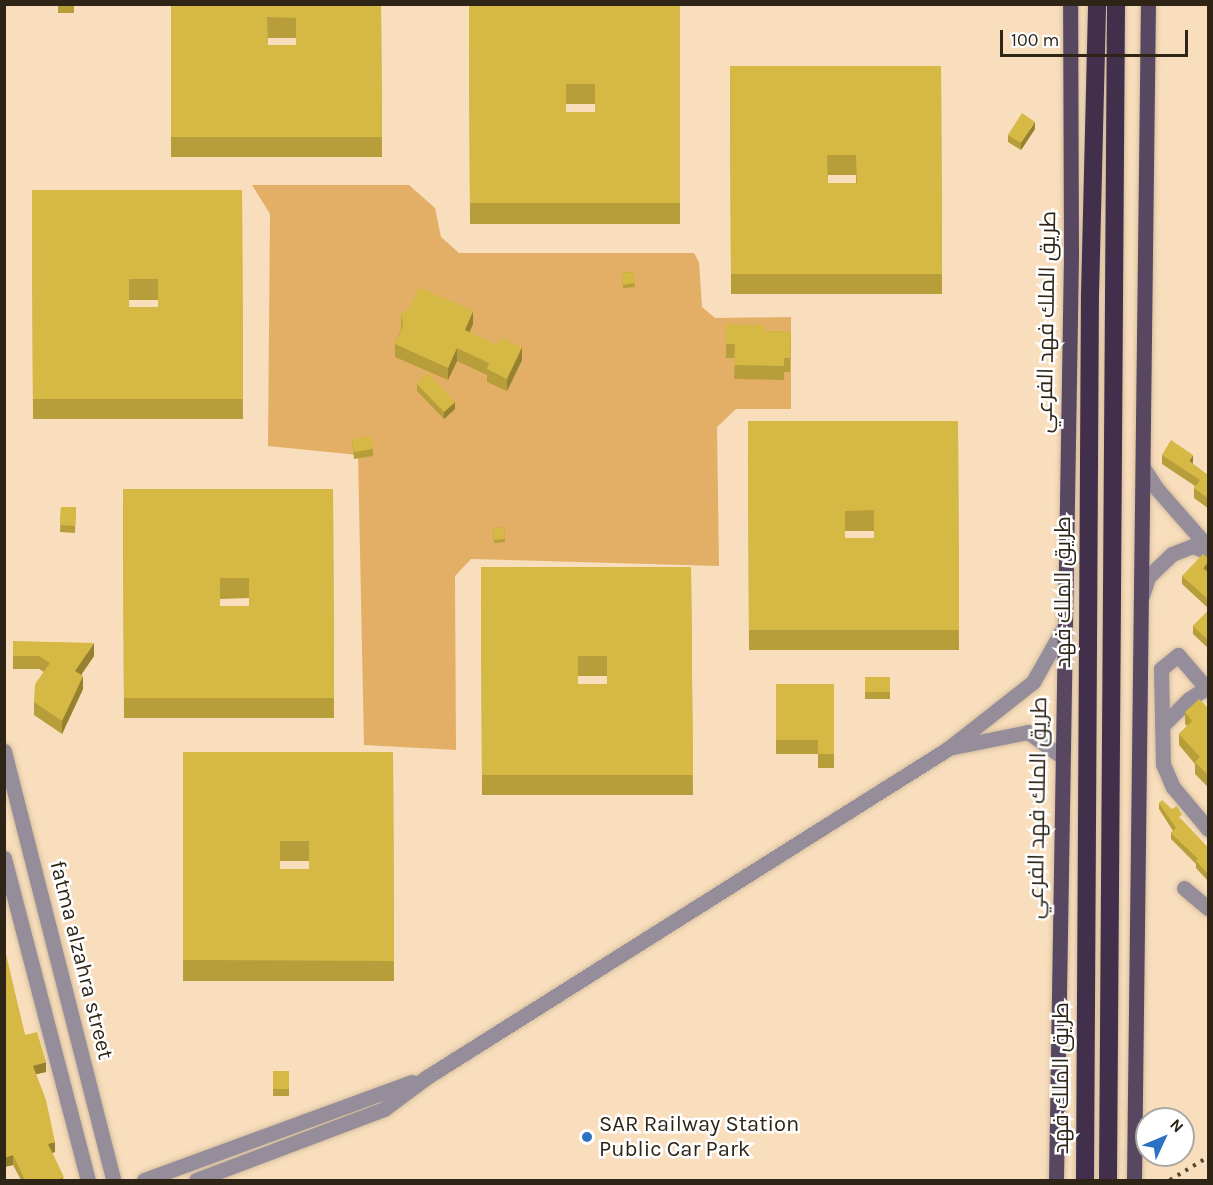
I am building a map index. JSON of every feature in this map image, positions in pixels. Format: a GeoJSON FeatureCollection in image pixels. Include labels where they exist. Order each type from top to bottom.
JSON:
{"type":"FeatureCollection","features":[{"type":"Feature","properties":{"kind":"highway","name":"طريق الملك فهد"},"geometry":{"type":"LineString","coordinates":[[1085,1180],[1090,295],[1097,4]]}},
{"type":"Feature","properties":{"kind":"highway","name":"طريق الملك فهد"},"geometry":{"type":"LineString","coordinates":[[1108,1180],[1116,4]]}},
{"type":"Feature","properties":{"kind":"main road","name":"طريق الملك فهد الفرعي"},"geometry":{"type":"LineString","coordinates":[[1056,1180],[1058,914],[1071,254],[1070,4]]}},
{"type":"Feature","properties":{"kind":"main road"},"geometry":{"type":"LineString","coordinates":[[1134,1180],[1135,900],[1144,469],[1148,4]]}},
{"type":"Feature","properties":{"kind":"street"},"geometry":{"type":"LineString","coordinates":[[1144,469],[1156,489],[1209,547]]}},
{"type":"Feature","properties":{"kind":"street"},"geometry":{"type":"LineString","coordinates":[[1142,596],[1148,577],[1172,554],[1193,546],[1209,552]]}},
{"type":"Feature","properties":{"kind":"street"},"geometry":{"type":"LineString","coordinates":[[196,1180],[384,1108],[427,1077],[949,748],[1033,682],[1064,627]]}},
{"type":"Feature","properties":{"kind":"street"},"geometry":{"type":"LineString","coordinates":[[1162,726],[1189,699],[1207,689],[1178,655],[1161,669],[1162,726],[1163,764],[1173,787],[1209,828]]}},
{"type":"Feature","properties":{"kind":"street"},"geometry":{"type":"LineString","coordinates":[[949,748],[1028,732],[1062,756]]}},
{"type":"Feature","properties":{"kind":"street","name":"fatma alzahra street"},"geometry":{"type":"LineString","coordinates":[[4,751],[113,1180]]}},
{"type":"Feature","properties":{"kind":"street"},"geometry":{"type":"LineString","coordinates":[[4,858],[88,1180]]}},
{"type":"Feature","properties":{"kind":"street"},"geometry":{"type":"LineString","coordinates":[[1184,888],[1209,908]]}},
{"type":"Feature","properties":{"kind":"street"},"geometry":{"type":"LineString","coordinates":[[144,1180],[427,1077]]}},
{"type":"Feature","properties":{"kind":"shaded area"},"geometry":{"type":"Polygon","coordinates":[[[252,185],[409,185],[435,208],[441,237],[459,253],[694,253],[699,262],[702,307],[715,318],[791,317],[791,409],[736,409],[717,427],[719,566],[471,559],[455,576],[456,750],[364,745],[358,455],[268,446],[270,214],[252,185]]]}},
{"type":"Feature","properties":{"kind":"building"},"geometry":{"type":"Polygon","coordinates":[[[58,4],[74,4],[74,6],[58,6],[58,4]]]}},
{"type":"Feature","properties":{"kind":"building"},"geometry":{"type":"Polygon","coordinates":[[[171,4],[381,4],[382,137],[171,137],[171,4]],[[267,17],[268,45],[296,45],[296,18],[267,17]]]}},
{"type":"Feature","properties":{"kind":"building"},"geometry":{"type":"Polygon","coordinates":[[[469,4],[680,4],[680,203],[470,203],[469,4]],[[566,84],[566,112],[595,112],[595,84],[566,84]]]}},
{"type":"Feature","properties":{"kind":"building"},"geometry":{"type":"Polygon","coordinates":[[[730,66],[941,66],[942,274],[731,274],[730,66]],[[827,155],[828,183],[857,183],[856,155],[827,155]]]}},
{"type":"Feature","properties":{"kind":"building"},"geometry":{"type":"Polygon","coordinates":[[[1022,113],[1035,122],[1021,143],[1008,135],[1022,113]]]}},
{"type":"Feature","properties":{"kind":"building"},"geometry":{"type":"Polygon","coordinates":[[[32,190],[242,190],[243,399],[33,399],[32,190]],[[129,279],[129,307],[158,307],[158,279],[129,279]]]}},
{"type":"Feature","properties":{"kind":"building"},"geometry":{"type":"Polygon","coordinates":[[[633,272],[635,283],[623,285],[622,273],[633,272]]]}},
{"type":"Feature","properties":{"kind":"building"},"geometry":{"type":"Polygon","coordinates":[[[419,287],[473,311],[465,330],[497,345],[501,338],[522,347],[507,379],[487,369],[489,363],[457,348],[448,368],[395,344],[403,326],[401,314],[410,308],[419,287]]]}},
{"type":"Feature","properties":{"kind":"building"},"geometry":{"type":"Polygon","coordinates":[[[726,324],[764,325],[764,331],[791,332],[790,358],[784,358],[784,366],[734,365],[735,344],[726,344],[726,324]]]}},
{"type":"Feature","properties":{"kind":"building"},"geometry":{"type":"Polygon","coordinates":[[[428,373],[455,402],[444,412],[417,384],[428,373]]]}},
{"type":"Feature","properties":{"kind":"building"},"geometry":{"type":"Polygon","coordinates":[[[748,421],[958,421],[959,630],[749,630],[748,421]],[[874,510],[845,511],[845,538],[874,538],[874,510]]]}},
{"type":"Feature","properties":{"kind":"building"},"geometry":{"type":"Polygon","coordinates":[[[371,436],[373,449],[354,452],[352,439],[371,436]]]}},
{"type":"Feature","properties":{"kind":"building"},"geometry":{"type":"Polygon","coordinates":[[[1171,440],[1193,455],[1189,461],[1209,476],[1209,499],[1194,488],[1200,480],[1162,455],[1171,440]]]}},
{"type":"Feature","properties":{"kind":"building"},"geometry":{"type":"Polygon","coordinates":[[[123,489],[333,489],[334,698],[124,698],[123,489]],[[220,578],[220,606],[249,606],[249,578],[220,578]]]}},
{"type":"Feature","properties":{"kind":"building"},"geometry":{"type":"Polygon","coordinates":[[[61,507],[76,507],[75,526],[60,525],[61,507]]]}},
{"type":"Feature","properties":{"kind":"building"},"geometry":{"type":"Polygon","coordinates":[[[504,527],[505,539],[494,540],[493,528],[504,527]]]}},
{"type":"Feature","properties":{"kind":"building"},"geometry":{"type":"Polygon","coordinates":[[[1203,554],[1209,559],[1203,568],[1209,573],[1209,600],[1182,576],[1203,554]]]}},
{"type":"Feature","properties":{"kind":"building"},"geometry":{"type":"Polygon","coordinates":[[[481,567],[691,567],[693,775],[482,775],[481,567]],[[578,656],[578,684],[607,684],[607,656],[578,656]]]}},
{"type":"Feature","properties":{"kind":"building"},"geometry":{"type":"Polygon","coordinates":[[[1209,610],[1209,641],[1193,626],[1209,610]]]}},
{"type":"Feature","properties":{"kind":"building"},"geometry":{"type":"Polygon","coordinates":[[[13,641],[94,643],[75,671],[83,676],[62,721],[34,702],[35,684],[50,663],[39,656],[13,656],[13,641]]]}},
{"type":"Feature","properties":{"kind":"building"},"geometry":{"type":"Polygon","coordinates":[[[865,677],[890,677],[890,692],[865,692],[865,677]]]}},
{"type":"Feature","properties":{"kind":"building"},"geometry":{"type":"Polygon","coordinates":[[[776,684],[834,684],[834,754],[818,754],[818,740],[776,740],[776,684]]]}},
{"type":"Feature","properties":{"kind":"building"},"geometry":{"type":"Polygon","coordinates":[[[1199,699],[1209,709],[1209,776],[1195,762],[1200,757],[1179,734],[1192,721],[1185,712],[1199,699]]]}},
{"type":"Feature","properties":{"kind":"building"},"geometry":{"type":"Polygon","coordinates":[[[183,752],[393,752],[394,961],[183,960],[183,752]],[[280,841],[280,869],[309,869],[309,841],[280,841]]]}},
{"type":"Feature","properties":{"kind":"building"},"geometry":{"type":"Polygon","coordinates":[[[1162,800],[1172,809],[1177,806],[1182,815],[1179,817],[1209,849],[1209,875],[1196,861],[1198,859],[1171,833],[1176,828],[1159,803],[1162,800]]]}},
{"type":"Feature","properties":{"kind":"building"},"geometry":{"type":"Polygon","coordinates":[[[4,954],[6,954],[25,1035],[37,1032],[46,1062],[33,1066],[46,1100],[55,1142],[48,1144],[64,1177],[56,1180],[25,1180],[13,1155],[4,1158],[4,954]]]}},
{"type":"Feature","properties":{"kind":"building"},"geometry":{"type":"Polygon","coordinates":[[[273,1071],[289,1071],[289,1089],[273,1089],[273,1071]]]}},
{"type":"Feature","properties":{"kind":"railway"},"geometry":{"type":"LineString","coordinates":[[1170,1180],[1208,1157]]}},
{"type":"Feature","properties":{"kind":"place","name":"SAR Railway Station Public Car Park"},"geometry":{"type":"Point","coordinates":[587,1137]}}]}
